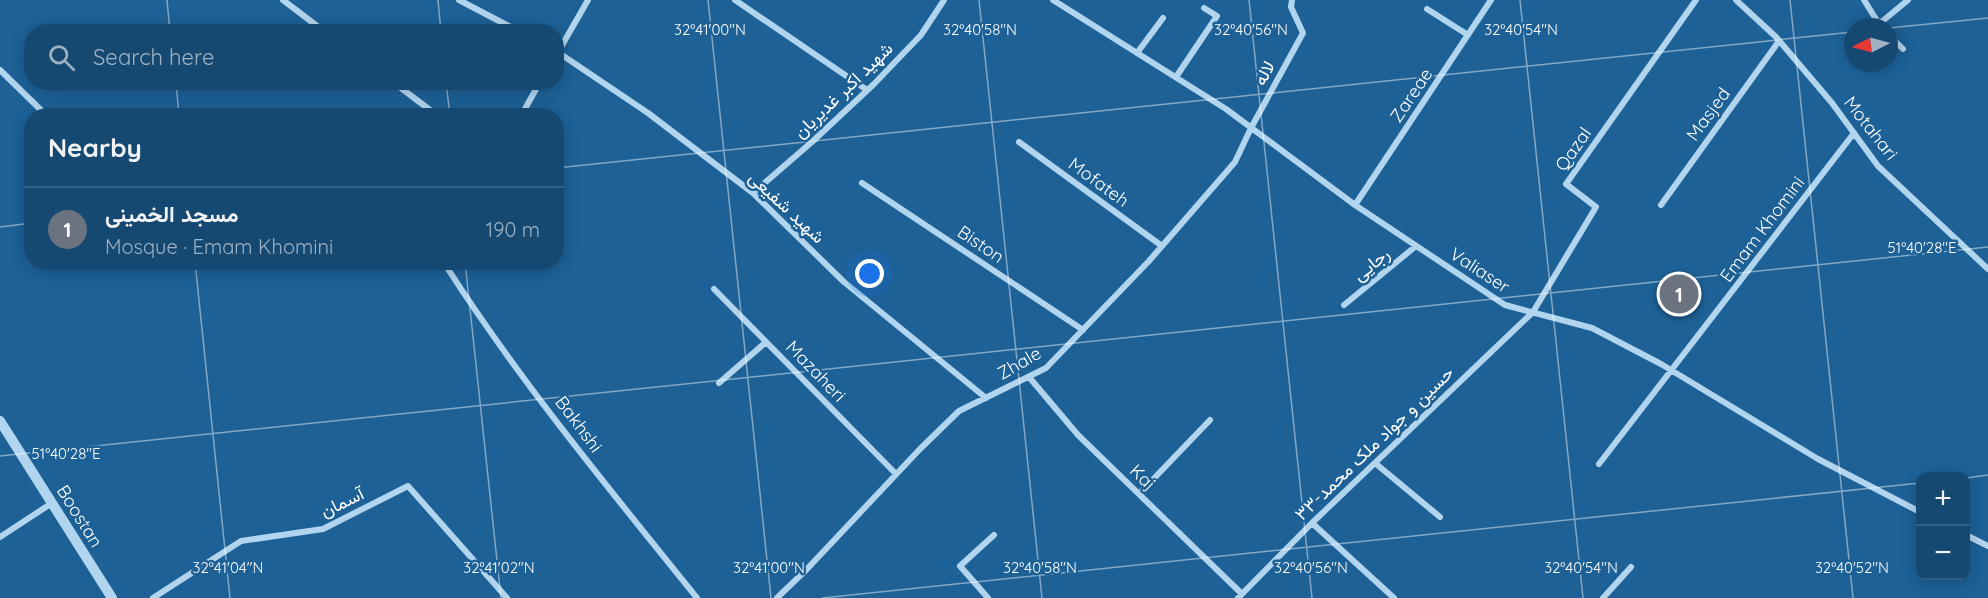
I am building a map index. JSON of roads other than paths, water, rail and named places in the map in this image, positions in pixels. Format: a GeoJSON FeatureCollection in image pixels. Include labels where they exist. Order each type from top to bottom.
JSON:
{"type":"FeatureCollection","features":[{"type":"Feature","properties":{"kind":"street"},"geometry":{"type":"LineString","coordinates":[[283,0],[314,24]]}},
{"type":"Feature","properties":{"kind":"street"},"geometry":{"type":"LineString","coordinates":[[459,0],[504,24]]}},
{"type":"Feature","properties":{"kind":"street"},"geometry":{"type":"LineString","coordinates":[[564,40],[588,0]]}},
{"type":"Feature","properties":{"kind":"street"},"geometry":{"type":"LineString","coordinates":[[735,0],[867,90]]}},
{"type":"Feature","properties":{"kind":"street","name":"شهید اکبر غدیریان"},"geometry":{"type":"LineString","coordinates":[[753,193],[867,90],[921,35],[944,0]]}},
{"type":"Feature","properties":{"kind":"street","name":"Valiaser"},"geometry":{"type":"LineString","coordinates":[[1053,0],[1226,109],[1355,206],[1505,305],[1592,328],[1673,371],[1818,459],[1916,510]]}},
{"type":"Feature","properties":{"kind":"street","name":"لاله"},"geometry":{"type":"LineString","coordinates":[[1251,128],[1303,33],[1291,7],[1292,0]]}},
{"type":"Feature","properties":{"kind":"street","name":"Zareae"},"geometry":{"type":"LineString","coordinates":[[1355,206],[1491,0]]}},
{"type":"Feature","properties":{"kind":"street","name":"Qazal"},"geometry":{"type":"LineString","coordinates":[[1533,312],[1596,207],[1566,184],[1696,0]]}},
{"type":"Feature","properties":{"kind":"street","name":"Motahari"},"geometry":{"type":"LineString","coordinates":[[1736,0],[1779,41],[1832,103],[1878,166],[1988,268]]}},
{"type":"Feature","properties":{"kind":"street"},"geometry":{"type":"LineString","coordinates":[[1864,0],[1875,18]]}},
{"type":"Feature","properties":{"kind":"street"},"geometry":{"type":"LineString","coordinates":[[1889,18],[1908,0]]}},
{"type":"Feature","properties":{"kind":"street"},"geometry":{"type":"LineString","coordinates":[[1176,77],[1217,16],[1204,8]]}},
{"type":"Feature","properties":{"kind":"street"},"geometry":{"type":"LineString","coordinates":[[1427,9],[1468,35]]}},
{"type":"Feature","properties":{"kind":"street"},"geometry":{"type":"LineString","coordinates":[[1137,52],[1163,18]]}},
{"type":"Feature","properties":{"kind":"street","name":"Masjed"},"geometry":{"type":"LineString","coordinates":[[1661,205],[1779,41]]}},
{"type":"Feature","properties":{"kind":"street"},"geometry":{"type":"LineString","coordinates":[[1898,44],[1903,49]]}},
{"type":"Feature","properties":{"kind":"street","name":"شهید شفیعی"},"geometry":{"type":"LineString","coordinates":[[564,57],[648,113],[753,193],[844,282],[986,398]]}},
{"type":"Feature","properties":{"kind":"street"},"geometry":{"type":"LineString","coordinates":[[0,70],[39,108]]}},
{"type":"Feature","properties":{"kind":"street"},"geometry":{"type":"LineString","coordinates":[[404,90],[427,108]]}},
{"type":"Feature","properties":{"kind":"street"},"geometry":{"type":"LineString","coordinates":[[525,108],[536,90]]}},
{"type":"Feature","properties":{"kind":"street","name":"Zhale"},"geometry":{"type":"LineString","coordinates":[[777,598],[959,411],[1046,368],[1162,246],[1235,162],[1251,128]]}},
{"type":"Feature","properties":{"kind":"street","name":"Emam Khomini"},"geometry":{"type":"LineString","coordinates":[[1599,464],[1673,371],[1854,133]]}},
{"type":"Feature","properties":{"kind":"street","name":"Mofateh"},"geometry":{"type":"LineString","coordinates":[[1019,142],[1162,246]]}},
{"type":"Feature","properties":{"kind":"street","name":"Biston"},"geometry":{"type":"LineString","coordinates":[[862,183],[1083,330]]}},
{"type":"Feature","properties":{"kind":"street","name":"رجایی"},"geometry":{"type":"LineString","coordinates":[[1344,305],[1416,246]]}},
{"type":"Feature","properties":{"kind":"street","name":"Bakhshi"},"geometry":{"type":"LineString","coordinates":[[449,270],[484,326],[617,499],[697,598]]}},
{"type":"Feature","properties":{"kind":"street","name":"Mazaheri"},"geometry":{"type":"LineString","coordinates":[[714,289],[896,474]]}},
{"type":"Feature","properties":{"kind":"street","name":"۳۳-حسین و جواد ملک محمد"},"geometry":{"type":"LineString","coordinates":[[1240,596],[1312,523],[1533,312]]}},
{"type":"Feature","properties":{"kind":"street"},"geometry":{"type":"LineString","coordinates":[[719,383],[766,342]]}},
{"type":"Feature","properties":{"kind":"street","name":"Kaj"},"geometry":{"type":"LineString","coordinates":[[1029,377],[1078,435],[1240,596]]}},
{"type":"Feature","properties":{"kind":"street"},"geometry":{"type":"LineString","coordinates":[[1139,494],[1210,420]]}},
{"type":"Feature","properties":{"kind":"street","name":"Boostan"},"geometry":{"type":"LineString","coordinates":[[0,422],[112,598]]}},
{"type":"Feature","properties":{"kind":"street"},"geometry":{"type":"LineString","coordinates":[[1376,463],[1440,517]]}},
{"type":"Feature","properties":{"kind":"street","name":"آسمان"},"geometry":{"type":"LineString","coordinates":[[153,598],[241,541],[323,529],[408,486],[507,598]]}},
{"type":"Feature","properties":{"kind":"street"},"geometry":{"type":"LineString","coordinates":[[0,537],[52,503]]}},
{"type":"Feature","properties":{"kind":"street"},"geometry":{"type":"LineString","coordinates":[[1312,523],[1394,598]]}},
{"type":"Feature","properties":{"kind":"street"},"geometry":{"type":"LineString","coordinates":[[988,598],[960,566],[994,535]]}},
{"type":"Feature","properties":{"kind":"street"},"geometry":{"type":"LineString","coordinates":[[1970,537],[1988,546]]}},
{"type":"Feature","properties":{"kind":"street"},"geometry":{"type":"LineString","coordinates":[[1603,598],[1631,567]]}},
{"type":"Feature","properties":{"kind":"place","name":"مسجد الخمینی"},"geometry":{"type":"Point","coordinates":[1679,294]}}]}
